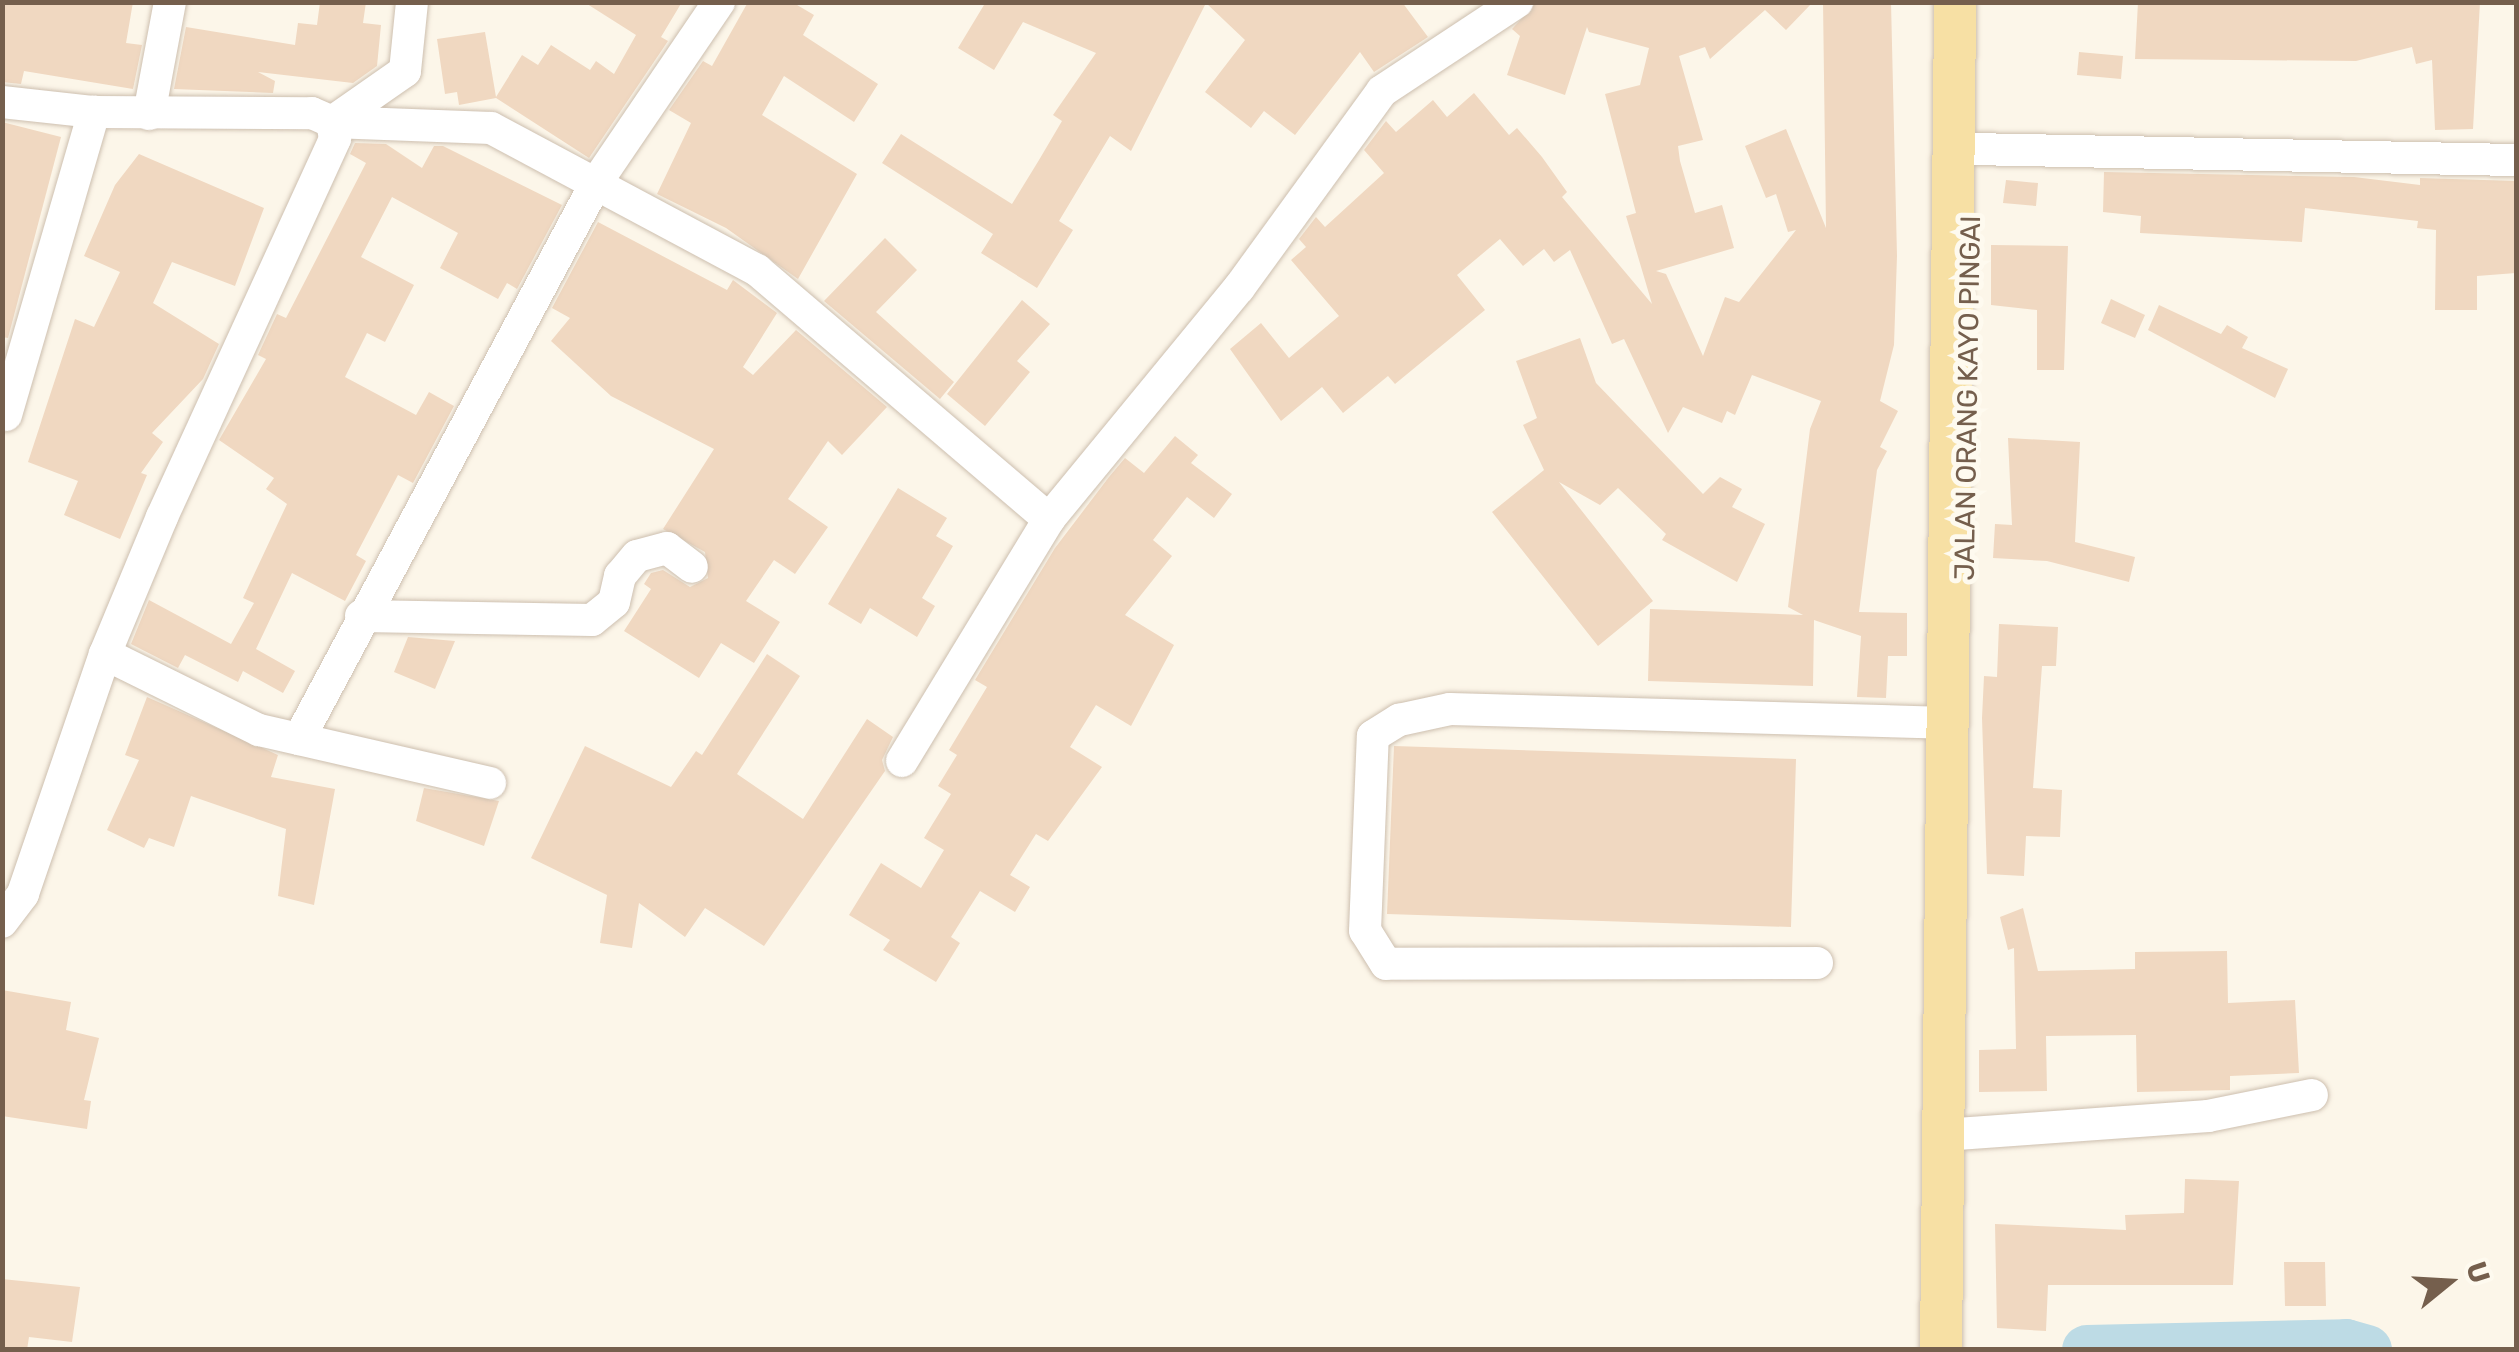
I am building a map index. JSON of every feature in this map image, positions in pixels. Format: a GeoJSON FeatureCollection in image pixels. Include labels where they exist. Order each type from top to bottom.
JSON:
{"type":"FeatureCollection","features":[{"type":"Feature","properties":{"kind":"main road","name":"JALAN ORANG KAYO PINGAI"},"geometry":{"type":"LineString","coordinates":[[1940,1337],[1950,788],[1943,768],[1947,723],[1956,2]]}},
{"type":"Feature","properties":{"kind":"main road","name":"JALAN ORANG KAYO PINGAI"},"geometry":{"type":"LineString","coordinates":[[1950,788],[1964,769],[1973,2]]}},
{"type":"Feature","properties":{"kind":"street"},"geometry":{"type":"LineString","coordinates":[[149,114],[170,2]]}},
{"type":"Feature","properties":{"kind":"street"},"geometry":{"type":"LineString","coordinates":[[332,122],[405,71],[412,2]]}},
{"type":"Feature","properties":{"kind":"street"},"geometry":{"type":"LineString","coordinates":[[299,740],[361,616],[510,353],[596,183],[719,2]]}},
{"type":"Feature","properties":{"kind":"street"},"geometry":{"type":"LineString","coordinates":[[902,760],[1049,519],[1238,288],[1382,92],[1517,2]]}},
{"type":"Feature","properties":{"kind":"street"},"geometry":{"type":"LineString","coordinates":[[2,102],[149,114],[312,113],[332,122],[491,128],[757,270],[1049,519]]}},
{"type":"Feature","properties":{"kind":"street"},"geometry":{"type":"LineString","coordinates":[[6,414],[94,112]]}},
{"type":"Feature","properties":{"kind":"street"},"geometry":{"type":"LineString","coordinates":[[2,922],[23,894],[104,654],[178,482],[332,156],[332,122]]}},
{"type":"Feature","properties":{"kind":"street"},"geometry":{"type":"LineString","coordinates":[[1971,149],[2516,160]]}},
{"type":"Feature","properties":{"kind":"street"},"geometry":{"type":"LineString","coordinates":[[361,616],[592,620],[614,602],[620,576],[638,556],[667,548],[692,567]]}},
{"type":"Feature","properties":{"kind":"street"},"geometry":{"type":"LineString","coordinates":[[104,654],[259,730],[490,783]]}},
{"type":"Feature","properties":{"kind":"street"},"geometry":{"type":"LineString","coordinates":[[1817,963],[1386,964],[1365,931],[1373,736],[1399,720],[1450,709],[1947,723]]}},
{"type":"Feature","properties":{"kind":"street"},"geometry":{"type":"LineString","coordinates":[[1943,1135],[2208,1116],[2312,1095]]}},
{"type":"Feature","properties":{"kind":"building"},"geometry":{"type":"Polygon","coordinates":[[[2,2],[133,2],[126,43],[142,45],[133,89],[24,71],[21,84],[2,82],[2,2]]]}},
{"type":"Feature","properties":{"kind":"building"},"geometry":{"type":"Polygon","coordinates":[[[320,2],[366,2],[363,23],[381,25],[377,66],[353,83],[258,72],[275,81],[273,93],[174,89],[186,27],[295,45],[298,23],[317,25],[320,2]]]}},
{"type":"Feature","properties":{"kind":"building"},"geometry":{"type":"Polygon","coordinates":[[[584,2],[682,2],[661,37],[668,41],[589,158],[496,98],[459,105],[457,92],[445,94],[437,39],[485,32],[496,97],[522,55],[538,65],[551,45],[590,70],[596,61],[614,74],[636,35],[584,2]]]}},
{"type":"Feature","properties":{"kind":"building"},"geometry":{"type":"Polygon","coordinates":[[[748,2],[792,2],[814,15],[803,35],[878,84],[854,122],[784,76],[762,115],[857,174],[798,279],[726,228],[657,194],[691,123],[669,110],[703,61],[712,66],[748,2]]]}},
{"type":"Feature","properties":{"kind":"building"},"geometry":{"type":"Polygon","coordinates":[[[978,2],[1402,2],[1428,37],[1374,72],[1360,52],[1295,135],[1264,111],[1251,128],[1205,92],[1245,40],[1206,3],[1131,151],[1110,136],[1059,221],[1073,230],[1037,288],[981,253],[993,234],[882,163],[901,134],[1012,204],[1039,160],[1062,121],[1053,115],[1096,53],[1023,22],[994,70],[958,48],[984,5],[978,2]]]}},
{"type":"Feature","properties":{"kind":"building"},"geometry":{"type":"Polygon","coordinates":[[[1537,2],[1813,2],[1786,30],[1765,10],[1710,59],[1705,47],[1679,56],[1703,140],[1678,146],[1680,161],[1695,213],[1722,205],[1734,248],[1656,271],[1666,274],[1703,356],[1725,297],[1739,302],[1796,230],[1788,232],[1776,194],[1766,198],[1745,146],[1786,129],[1826,228],[1823,2],[1891,2],[1897,256],[1894,345],[1880,401],[1898,411],[1880,447],[1887,451],[1877,470],[1859,612],[1907,613],[1907,656],[1888,656],[1886,698],[1857,697],[1861,636],[1814,620],[1813,686],[1648,681],[1650,609],[1803,615],[1788,607],[1810,429],[1821,401],[1752,375],[1735,415],[1727,411],[1722,423],[1683,407],[1668,433],[1624,339],[1612,344],[1570,250],[1554,262],[1544,249],[1523,266],[1500,239],[1457,275],[1485,310],[1395,384],[1388,376],[1343,413],[1322,387],[1281,421],[1230,349],[1261,323],[1289,358],[1339,316],[1291,260],[1306,247],[1299,239],[1316,217],[1325,227],[1384,173],[1364,150],[1386,121],[1396,132],[1433,100],[1447,117],[1474,93],[1509,135],[1517,128],[1542,157],[1567,192],[1562,197],[1652,304],[1626,216],[1636,213],[1605,94],[1640,85],[1649,48],[1589,32],[1587,27],[1565,95],[1507,75],[1520,36],[1512,29],[1537,2]]]}},
{"type":"Feature","properties":{"kind":"building"},"geometry":{"type":"Polygon","coordinates":[[[2138,2],[2480,2],[2473,129],[2435,130],[2432,60],[2416,64],[2412,47],[2356,61],[2135,59],[2138,2]]]}},
{"type":"Feature","properties":{"kind":"building"},"geometry":{"type":"Polygon","coordinates":[[[2079,52],[2123,56],[2121,79],[2077,75],[2079,52]]]}},
{"type":"Feature","properties":{"kind":"building"},"geometry":{"type":"Polygon","coordinates":[[[2,122],[61,137],[8,338],[2,337],[2,122]]]}},
{"type":"Feature","properties":{"kind":"building"},"geometry":{"type":"Polygon","coordinates":[[[355,143],[386,144],[422,168],[434,146],[443,146],[562,205],[517,289],[507,283],[498,299],[440,268],[458,233],[392,197],[361,257],[414,285],[385,342],[367,333],[345,377],[416,415],[429,392],[454,406],[413,483],[398,475],[356,555],[366,561],[345,601],[292,573],[256,649],[295,671],[283,693],[243,671],[238,682],[185,655],[178,668],[131,644],[149,600],[231,644],[254,603],[243,598],[287,504],[266,489],[274,478],[219,440],[266,359],[258,355],[277,314],[286,318],[366,163],[350,154],[355,143]]]}},
{"type":"Feature","properties":{"kind":"building"},"geometry":{"type":"Polygon","coordinates":[[[139,154],[264,208],[235,286],[172,262],[153,303],[219,344],[203,379],[152,433],[163,442],[141,473],[147,475],[120,539],[64,515],[78,481],[28,462],[75,319],[94,327],[120,272],[84,256],[115,185],[139,154]]]}},
{"type":"Feature","properties":{"kind":"building"},"geometry":{"type":"Polygon","coordinates":[[[2104,172],[2354,177],[2420,185],[2420,178],[2516,181],[2516,273],[2477,276],[2477,310],[2435,310],[2436,230],[2417,228],[2418,221],[2305,208],[2302,242],[2140,233],[2141,216],[2103,212],[2104,172]]]}},
{"type":"Feature","properties":{"kind":"building"},"geometry":{"type":"Polygon","coordinates":[[[2006,180],[2038,183],[2036,206],[2003,203],[2006,180]]]}},
{"type":"Feature","properties":{"kind":"building"},"geometry":{"type":"Polygon","coordinates":[[[598,222],[727,290],[733,280],[777,313],[743,367],[753,375],[796,330],[887,407],[842,455],[828,441],[788,499],[828,527],[795,574],[774,560],[746,601],[780,622],[754,663],[721,643],[699,678],[624,631],[651,589],[644,584],[651,573],[663,570],[690,587],[708,578],[705,552],[663,529],[714,449],[611,396],[551,341],[570,318],[552,308],[598,222]]]}},
{"type":"Feature","properties":{"kind":"building"},"geometry":{"type":"Polygon","coordinates":[[[885,238],[917,270],[876,312],[954,382],[940,399],[824,301],[885,238]]]}},
{"type":"Feature","properties":{"kind":"building"},"geometry":{"type":"Polygon","coordinates":[[[1991,245],[2068,246],[2064,370],[2037,370],[2037,310],[1991,305],[1991,245]]]}},
{"type":"Feature","properties":{"kind":"building"},"geometry":{"type":"Polygon","coordinates":[[[2111,299],[2145,315],[2135,338],[2101,323],[2111,299]]]}},
{"type":"Feature","properties":{"kind":"building"},"geometry":{"type":"Polygon","coordinates":[[[1022,300],[1050,324],[1017,361],[1030,372],[985,426],[947,394],[1022,300]]]}},
{"type":"Feature","properties":{"kind":"building"},"geometry":{"type":"Polygon","coordinates":[[[2159,305],[2221,334],[2227,325],[2248,337],[2242,348],[2288,369],[2275,398],[2148,330],[2159,305]]]}},
{"type":"Feature","properties":{"kind":"building"},"geometry":{"type":"Polygon","coordinates":[[[1580,338],[1596,383],[1703,494],[1720,477],[1742,489],[1732,507],[1765,524],[1737,582],[1662,540],[1666,534],[1618,488],[1600,505],[1559,482],[1653,601],[1598,646],[1492,512],[1544,470],[1523,425],[1537,418],[1516,361],[1580,338]]]}},
{"type":"Feature","properties":{"kind":"building"},"geometry":{"type":"Polygon","coordinates":[[[1175,436],[1198,455],[1191,463],[1232,494],[1214,518],[1187,497],[1153,540],[1172,556],[1125,615],[1174,645],[1131,726],[1096,705],[1070,747],[1102,767],[1048,841],[1036,834],[1010,875],[1030,887],[1015,912],[980,891],[951,937],[960,943],[936,982],[883,950],[890,940],[849,915],[881,863],[921,888],[944,850],[924,838],[951,794],[938,786],[957,755],[949,750],[987,687],[975,680],[1055,548],[1109,477],[1125,458],[1144,473],[1175,436]]]}},
{"type":"Feature","properties":{"kind":"building"},"geometry":{"type":"Polygon","coordinates":[[[2008,438],[2080,442],[2075,542],[2135,557],[2129,582],[2047,561],[1993,558],[1995,524],[2012,525],[2008,438]]]}},
{"type":"Feature","properties":{"kind":"building"},"geometry":{"type":"Polygon","coordinates":[[[898,488],[947,518],[936,536],[953,546],[922,598],[935,606],[917,637],[870,608],[861,624],[828,604],[898,488]]]}},
{"type":"Feature","properties":{"kind":"building"},"geometry":{"type":"Polygon","coordinates":[[[1999,624],[2058,627],[2056,666],[2042,666],[2033,788],[2062,790],[2060,837],[2026,836],[2024,876],[1987,874],[1984,676],[1997,677],[1999,624]]]}},
{"type":"Feature","properties":{"kind":"building"},"geometry":{"type":"Polygon","coordinates":[[[408,637],[455,641],[435,689],[394,672],[408,637]]]}},
{"type":"Feature","properties":{"kind":"building"},"geometry":{"type":"Polygon","coordinates":[[[767,654],[800,676],[737,774],[803,819],[867,719],[893,737],[882,760],[885,771],[764,946],[705,908],[685,937],[639,903],[632,948],[600,943],[607,895],[531,858],[585,746],[671,787],[696,751],[702,755],[767,654]]]}},
{"type":"Feature","properties":{"kind":"building"},"geometry":{"type":"Polygon","coordinates":[[[147,697],[278,755],[271,777],[335,789],[314,905],[278,896],[286,829],[191,796],[174,847],[149,838],[144,848],[107,830],[139,760],[125,755],[147,697]]]}},
{"type":"Feature","properties":{"kind":"building"},"geometry":{"type":"Polygon","coordinates":[[[1394,746],[1796,759],[1791,927],[1387,914],[1394,746]]]}},
{"type":"Feature","properties":{"kind":"building"},"geometry":{"type":"Polygon","coordinates":[[[424,788],[499,801],[484,846],[416,821],[424,788]]]}},
{"type":"Feature","properties":{"kind":"building"},"geometry":{"type":"Polygon","coordinates":[[[2023,908],[2038,971],[2135,969],[2135,952],[2227,951],[2228,1003],[2295,1000],[2299,1073],[2230,1076],[2230,1090],[2137,1092],[2136,1035],[2046,1036],[2047,1091],[1979,1092],[1979,1050],[2016,1049],[2014,948],[2008,950],[2000,917],[2023,908]]]}},
{"type":"Feature","properties":{"kind":"building"},"geometry":{"type":"Polygon","coordinates":[[[2,990],[71,1002],[66,1030],[99,1038],[84,1100],[91,1101],[87,1129],[2,1116],[2,990]]]}},
{"type":"Feature","properties":{"kind":"building"},"geometry":{"type":"Polygon","coordinates":[[[2185,1179],[2239,1181],[2233,1285],[2048,1285],[2046,1331],[1997,1328],[1995,1224],[2126,1230],[2125,1215],[2184,1213],[2185,1179]]]}},
{"type":"Feature","properties":{"kind":"building"},"geometry":{"type":"Polygon","coordinates":[[[2284,1262],[2325,1262],[2326,1306],[2285,1306],[2284,1262]]]}},
{"type":"Feature","properties":{"kind":"building"},"geometry":{"type":"Polygon","coordinates":[[[2,1279],[80,1287],[72,1342],[29,1337],[27,1350],[2,1350],[2,1279]]]}},
{"type":"Feature","properties":{"kind":"waterway"},"geometry":{"type":"LineString","coordinates":[[2087,1350],[2346,1344],[2367,1350]]}}]}
